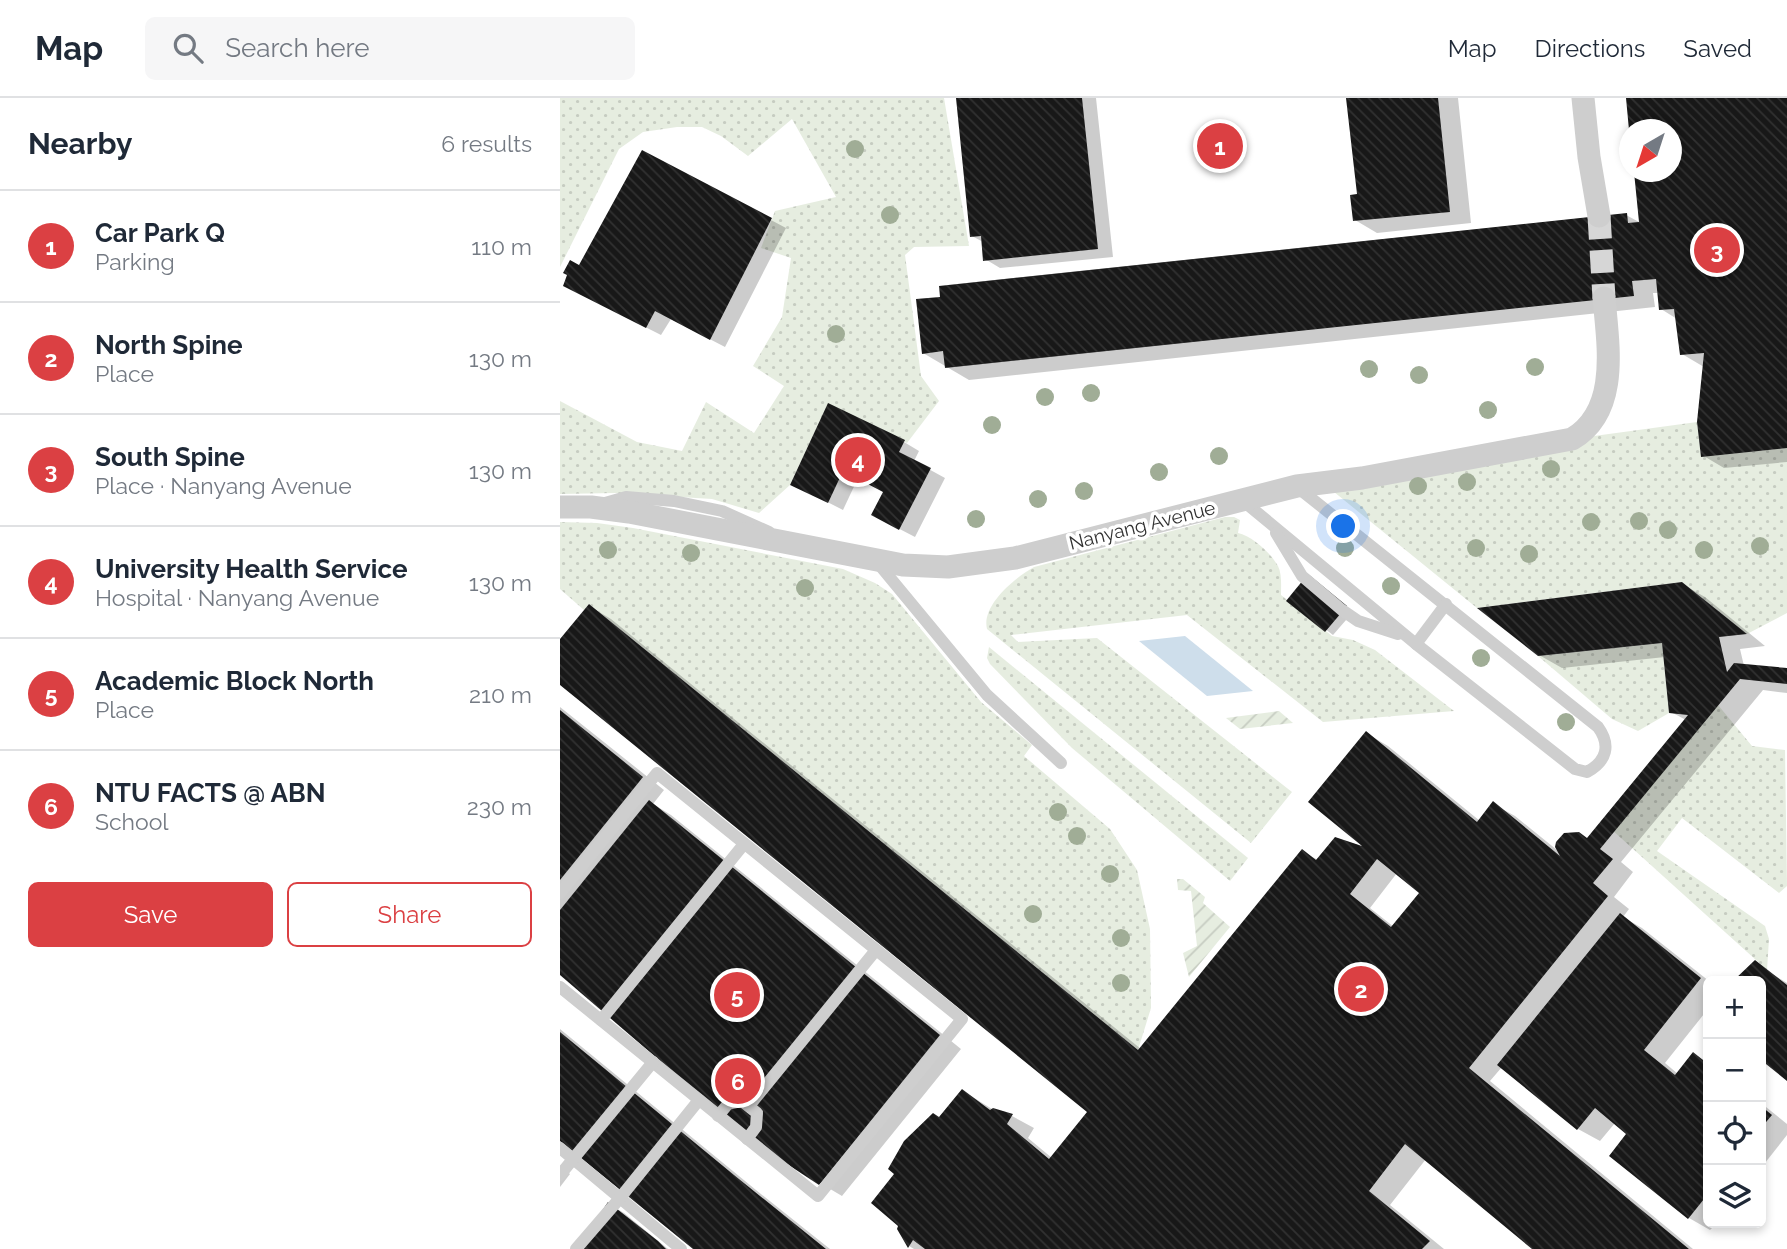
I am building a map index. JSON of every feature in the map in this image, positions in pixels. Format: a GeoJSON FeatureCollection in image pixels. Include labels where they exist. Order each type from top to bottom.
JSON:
{"type":"FeatureCollection","features":[{"type":"Feature","properties":{"kind":"street"},"geometry":{"type":"LineString","coordinates":[[1583,98],[1599,216]]}},
{"type":"Feature","properties":{"kind":"street","name":"Nanyang Avenue"},"geometry":{"type":"LineString","coordinates":[[560,507],[591,507],[705,526],[875,561],[948,567],[1015,558],[1297,486],[1362,478],[1572,439],[1587,430],[1604,395],[1609,363],[1604,298]]}},
{"type":"Feature","properties":{"kind":"lane"},"geometry":{"type":"LineString","coordinates":[[1242,500],[1416,644],[1575,769],[1587,772],[1596,767],[1605,752],[1606,739],[1598,727],[1297,486]]}},
{"type":"Feature","properties":{"kind":"lane"},"geometry":{"type":"LineString","coordinates":[[1271,525],[1302,576],[1342,610],[1358,621],[1393,632],[1416,644]]}},
{"type":"Feature","properties":{"kind":"lane"},"geometry":{"type":"LineString","coordinates":[[875,561],[987,695],[1061,763]]}},
{"type":"Feature","properties":{"kind":"lane"},"geometry":{"type":"LineString","coordinates":[[1416,644],[1446,604]]}},
{"type":"Feature","properties":{"kind":"lane"},"geometry":{"type":"LineString","coordinates":[[560,892],[657,773],[961,1020],[818,1196],[560,987]]}},
{"type":"Feature","properties":{"kind":"lane"},"geometry":{"type":"LineString","coordinates":[[601,1020],[744,844]]}},
{"type":"Feature","properties":{"kind":"lane"},"geometry":{"type":"LineString","coordinates":[[749,1107],[876,950]]}},
{"type":"Feature","properties":{"kind":"lane"},"geometry":{"type":"LineString","coordinates":[[560,1175],[653,1062]]}},
{"type":"Feature","properties":{"kind":"lane"},"geometry":{"type":"LineString","coordinates":[[576,1249],[699,1100]]}},
{"type":"Feature","properties":{"kind":"lane"},"geometry":{"type":"LineString","coordinates":[[719,1116],[728,1104],[743,1101],[757,1113],[757,1127],[747,1139]]}},
{"type":"Feature","properties":{"kind":"lane"},"geometry":{"type":"LineString","coordinates":[[560,1148],[681,1249]]}},
{"type":"Feature","properties":{"kind":"shaded area"},"geometry":{"type":"Polygon","coordinates":[[[560,98],[944,98],[969,246],[914,247],[905,255],[921,376],[939,401],[907,443],[828,404],[790,485],[759,513],[712,499],[615,493],[560,494],[560,401],[637,442],[682,451],[706,402],[754,433],[784,386],[753,366],[782,317],[791,258],[761,248],[775,211],[836,197],[792,119],[748,156],[721,136],[702,127],[677,127],[643,132],[619,149],[560,267],[560,98]]]}},
{"type":"Feature","properties":{"kind":"shaded area"},"geometry":{"type":"Polygon","coordinates":[[[1697,422],[1701,456],[1787,448],[1787,613],[1747,634],[1682,582],[1477,608],[1323,483],[1572,439],[1697,422]]]}},
{"type":"Feature","properties":{"kind":"shaded area"},"geometry":{"type":"Polygon","coordinates":[[[1225,517],[1240,520],[1238,533],[1255,541],[1275,561],[1280,573],[1281,595],[1332,636],[1353,640],[1375,650],[1454,711],[1323,722],[1187,615],[1011,635],[1018,642],[1097,638],[1292,792],[1251,843],[987,629],[989,611],[994,601],[1034,567],[1225,517]]]}},
{"type":"Feature","properties":{"kind":"shaded area"},"geometry":{"type":"Polygon","coordinates":[[[560,522],[633,528],[843,569],[892,594],[981,702],[1032,745],[1024,756],[1110,829],[1137,870],[1150,929],[1151,1008],[1138,1050],[589,604],[584,610],[560,589],[560,522]]]}},
{"type":"Feature","properties":{"kind":"shaded area"},"geometry":{"type":"Polygon","coordinates":[[[1662,643],[1669,713],[1638,731],[1612,719],[1538,656],[1662,643]]]}},
{"type":"Feature","properties":{"kind":"shaded area"},"geometry":{"type":"Polygon","coordinates":[[[989,647],[1248,858],[1230,881],[1072,748],[990,664],[987,658],[989,647]]]}},
{"type":"Feature","properties":{"kind":"shaded area"},"geometry":{"type":"Polygon","coordinates":[[[1718,705],[1752,746],[1785,750],[1787,886],[1779,893],[1682,818],[1657,851],[1765,926],[1769,939],[1767,970],[1611,829],[1718,705]]]}},
{"type":"Feature","properties":{"kind":"shaded area"},"geometry":{"type":"Polygon","coordinates":[[[1279,711],[1293,723],[1240,729],[1226,718],[1279,711]]]}},
{"type":"Feature","properties":{"kind":"shaded area"},"geometry":{"type":"Polygon","coordinates":[[[1177,879],[1183,879],[1205,897],[1203,903],[1230,927],[1189,977],[1183,953],[1197,946],[1191,891],[1178,890],[1177,879]]]}},
{"type":"Feature","properties":{"kind":"water"},"geometry":{"type":"Polygon","coordinates":[[[1185,636],[1253,691],[1207,696],[1139,641],[1185,636]]]}},
{"type":"Feature","properties":{"kind":"building"},"geometry":{"type":"Polygon","coordinates":[[[956,98],[1082,98],[1098,249],[983,261],[981,236],[970,237],[956,98]]]}},
{"type":"Feature","properties":{"kind":"building"},"geometry":{"type":"Polygon","coordinates":[[[1346,98],[1438,98],[1450,212],[1353,221],[1350,195],[1357,194],[1346,98]]]}},
{"type":"Feature","properties":{"kind":"building"},"geometry":{"type":"Polygon","coordinates":[[[1626,98],[1787,98],[1787,448],[1701,457],[1697,422],[1704,353],[1680,355],[1674,309],[1659,310],[1656,279],[1632,281],[1634,296],[945,368],[943,351],[922,354],[916,299],[940,297],[939,286],[1627,213],[1628,223],[1639,222],[1635,182],[1682,182],[1682,119],[1628,119],[1626,98]]]}},
{"type":"Feature","properties":{"kind":"building"},"geometry":{"type":"Polygon","coordinates":[[[642,150],[772,218],[710,340],[655,311],[646,328],[563,286],[567,275],[563,273],[570,260],[579,265],[642,150]]]}},
{"type":"Feature","properties":{"kind":"building"},"geometry":{"type":"Polygon","coordinates":[[[828,403],[905,440],[899,452],[931,468],[899,530],[871,515],[883,492],[843,471],[828,503],[790,485],[828,403]]]}},
{"type":"Feature","properties":{"kind":"building"},"geometry":{"type":"Polygon","coordinates":[[[1308,574],[1347,606],[1325,632],[1286,601],[1308,574]]]}},
{"type":"Feature","properties":{"kind":"building"},"geometry":{"type":"Polygon","coordinates":[[[1682,582],[1747,634],[1719,637],[1727,672],[1734,663],[1787,668],[1787,684],[1740,679],[1600,849],[1613,859],[1593,883],[1608,896],[1469,1068],[1689,1249],[1532,1249],[1405,1144],[1369,1191],[1430,1241],[1422,1249],[925,1249],[913,1240],[908,1248],[897,1229],[898,1226],[871,1203],[894,1174],[888,1169],[904,1141],[933,1113],[939,1117],[962,1089],[990,1110],[993,1108],[1013,1114],[1007,1124],[1049,1159],[1087,1112],[560,685],[560,639],[589,604],[1138,1050],[1302,849],[1316,860],[1335,837],[1362,846],[1308,802],[1366,731],[1477,822],[1493,801],[1560,856],[1555,847],[1564,833],[1579,832],[1587,838],[1688,715],[1669,713],[1662,643],[1538,656],[1477,608],[1682,582]],[[1377,859],[1350,894],[1391,927],[1419,893],[1377,859]]]}},
{"type":"Feature","properties":{"kind":"building"},"geometry":{"type":"Polygon","coordinates":[[[560,710],[643,777],[560,880],[560,710]]]}},
{"type":"Feature","properties":{"kind":"building"},"geometry":{"type":"Polygon","coordinates":[[[649,800],[940,1035],[819,1185],[758,1145],[560,975],[560,910],[649,800]]]}},
{"type":"Feature","properties":{"kind":"building"},"geometry":{"type":"Polygon","coordinates":[[[1620,913],[1701,978],[1644,1050],[1675,1075],[1693,1052],[1703,1060],[1703,1200],[1688,1219],[1609,1156],[1626,1134],[1595,1108],[1577,1130],[1497,1065],[1620,913]]]}},
{"type":"Feature","properties":{"kind":"building"},"geometry":{"type":"Polygon","coordinates":[[[1755,960],[1787,985],[1787,1081],[1766,1064],[1766,976],[1738,976],[1755,960]]]}},
{"type":"Feature","properties":{"kind":"building"},"geometry":{"type":"Polygon","coordinates":[[[560,1032],[826,1249],[693,1249],[560,1141],[560,1032]]]}},
{"type":"Feature","properties":{"kind":"building"},"geometry":{"type":"Polygon","coordinates":[[[1766,1110],[1772,1115],[1766,1122],[1766,1110]]]}},
{"type":"Feature","properties":{"kind":"building"},"geometry":{"type":"Polygon","coordinates":[[[608,1202],[658,1241],[666,1249],[576,1249],[608,1202]]]}},
{"type":"Feature","properties":{"kind":"tunnel"},"geometry":{"type":"LineString","coordinates":[[1599,216],[1604,298]]}},
{"type":"Feature","properties":{"kind":"place","name":"Car Park Q"},"geometry":{"type":"Point","coordinates":[1220,146]}},
{"type":"Feature","properties":{"kind":"place","name":"South Spine"},"geometry":{"type":"Point","coordinates":[1717,250]}},
{"type":"Feature","properties":{"kind":"place","name":"University Health Service"},"geometry":{"type":"Point","coordinates":[858,460]}},
{"type":"Feature","properties":{"kind":"place","name":"North Spine"},"geometry":{"type":"Point","coordinates":[1361,989]}},
{"type":"Feature","properties":{"kind":"place","name":"Academic Block North"},"geometry":{"type":"Point","coordinates":[737,995]}},
{"type":"Feature","properties":{"kind":"place","name":"NTU FACTS @ ABN"},"geometry":{"type":"Point","coordinates":[738,1081]}}]}
